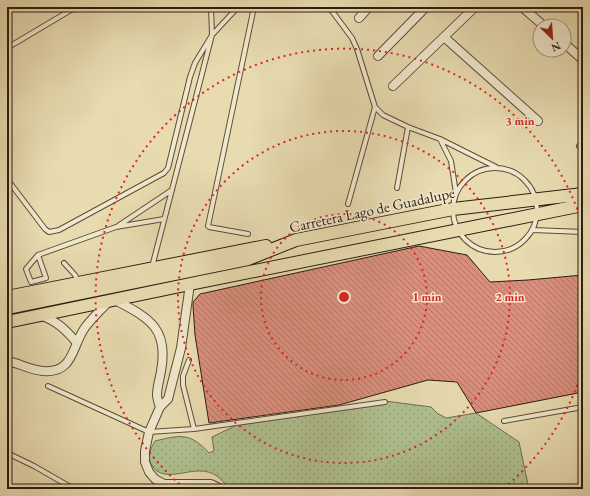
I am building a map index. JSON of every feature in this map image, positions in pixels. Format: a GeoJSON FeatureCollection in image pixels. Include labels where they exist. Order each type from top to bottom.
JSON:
{"type":"FeatureCollection","features":[{"type":"Feature","properties":{"kind":"main road","name":"Carretera Lago de Guadalupe"},"geometry":{"type":"LineString","coordinates":[[7,308],[248,259],[296,240],[452,209],[536,198],[583,194]]}},
{"type":"Feature","properties":{"kind":"main road"},"geometry":{"type":"LineString","coordinates":[[10,323],[40,315],[112,300],[583,205]]}},
{"type":"Feature","properties":{"kind":"main road"},"geometry":{"type":"LineString","coordinates":[[7,297],[296,240]]}},
{"type":"Feature","properties":{"kind":"street"},"geometry":{"type":"LineString","coordinates":[[359,18],[369,7]]}},
{"type":"Feature","properties":{"kind":"street"},"geometry":{"type":"LineString","coordinates":[[378,56],[426,7]]}},
{"type":"Feature","properties":{"kind":"street"},"geometry":{"type":"LineString","coordinates":[[393,86],[475,7]]}},
{"type":"Feature","properties":{"kind":"street"},"geometry":{"type":"LineString","coordinates":[[522,7],[535,18]]}},
{"type":"Feature","properties":{"kind":"street"},"geometry":{"type":"LineString","coordinates":[[444,37],[538,121]]}},
{"type":"Feature","properties":{"kind":"street"},"geometry":{"type":"LineString","coordinates":[[572,50],[583,60]]}},
{"type":"Feature","properties":{"kind":"street"},"geometry":{"type":"LineString","coordinates":[[190,284],[181,348],[168,399],[160,407],[149,432],[145,451],[145,462],[149,472],[155,479],[164,484],[203,487],[211,484],[221,489]]}},
{"type":"Feature","properties":{"kind":"street"},"geometry":{"type":"LineString","coordinates":[[7,361],[38,370],[52,371],[67,364],[84,329],[112,300],[138,312],[154,325],[160,334],[164,357],[157,396],[160,407]]}},
{"type":"Feature","properties":{"kind":"street"},"geometry":{"type":"LineString","coordinates":[[40,315],[52,319],[60,324],[77,343]]}},
{"type":"Feature","properties":{"kind":"lane"},"geometry":{"type":"LineString","coordinates":[[7,48],[76,7]]}},
{"type":"Feature","properties":{"kind":"lane"},"geometry":{"type":"LineString","coordinates":[[152,269],[212,35],[212,7]]}},
{"type":"Feature","properties":{"kind":"lane"},"geometry":{"type":"LineString","coordinates":[[7,179],[45,229],[49,232],[59,230],[164,173],[168,168],[195,63],[212,35],[238,7]]}},
{"type":"Feature","properties":{"kind":"lane"},"geometry":{"type":"LineString","coordinates":[[248,234],[208,226],[254,7]]}},
{"type":"Feature","properties":{"kind":"lane"},"geometry":{"type":"LineString","coordinates":[[329,7],[352,38],[357,49],[375,106],[383,116],[440,139],[496,167],[512,171],[526,180],[536,198],[537,215],[533,230],[523,242],[510,249],[496,252],[481,250],[468,242],[458,231],[452,209],[456,193],[466,179],[480,170],[496,167]]}},
{"type":"Feature","properties":{"kind":"lane"},"geometry":{"type":"LineString","coordinates":[[348,204],[375,106]]}},
{"type":"Feature","properties":{"kind":"lane"},"geometry":{"type":"LineString","coordinates":[[398,188],[408,127]]}},
{"type":"Feature","properties":{"kind":"lane"},"geometry":{"type":"LineString","coordinates":[[440,139],[451,161],[456,193]]}},
{"type":"Feature","properties":{"kind":"lane"},"geometry":{"type":"LineString","coordinates":[[116,227],[172,190]]}},
{"type":"Feature","properties":{"kind":"lane"},"geometry":{"type":"LineString","coordinates":[[38,255],[46,278],[31,282],[26,269],[38,255],[116,227],[164,219]]}},
{"type":"Feature","properties":{"kind":"lane"},"geometry":{"type":"LineString","coordinates":[[533,230],[581,232],[583,236]]}},
{"type":"Feature","properties":{"kind":"lane"},"geometry":{"type":"LineString","coordinates":[[64,263],[75,275],[79,283]]}},
{"type":"Feature","properties":{"kind":"lane"},"geometry":{"type":"LineString","coordinates":[[189,360],[183,376],[183,385],[194,430]]}},
{"type":"Feature","properties":{"kind":"lane"},"geometry":{"type":"LineString","coordinates":[[48,386],[149,432],[194,430],[385,402]]}},
{"type":"Feature","properties":{"kind":"lane"},"geometry":{"type":"LineString","coordinates":[[504,421],[583,407]]}},
{"type":"Feature","properties":{"kind":"lane"},"geometry":{"type":"LineString","coordinates":[[7,453],[34,466],[74,489]]}},
{"type":"Feature","properties":{"kind":"green space"},"geometry":{"type":"Polygon","coordinates":[[[385,401],[431,407],[437,413],[446,418],[476,413],[519,442],[529,489],[228,489],[220,479],[210,472],[195,471],[174,474],[161,473],[155,470],[149,458],[155,441],[171,437],[190,438],[196,441],[209,453],[214,451],[212,437],[237,425],[385,401]]]}},
{"type":"Feature","properties":{"kind":"building"},"geometry":{"type":"Polygon","coordinates":[[[419,246],[467,255],[490,282],[583,275],[583,392],[476,413],[457,382],[428,380],[339,405],[209,423],[195,335],[193,302],[200,294],[419,246]]]}}]}
